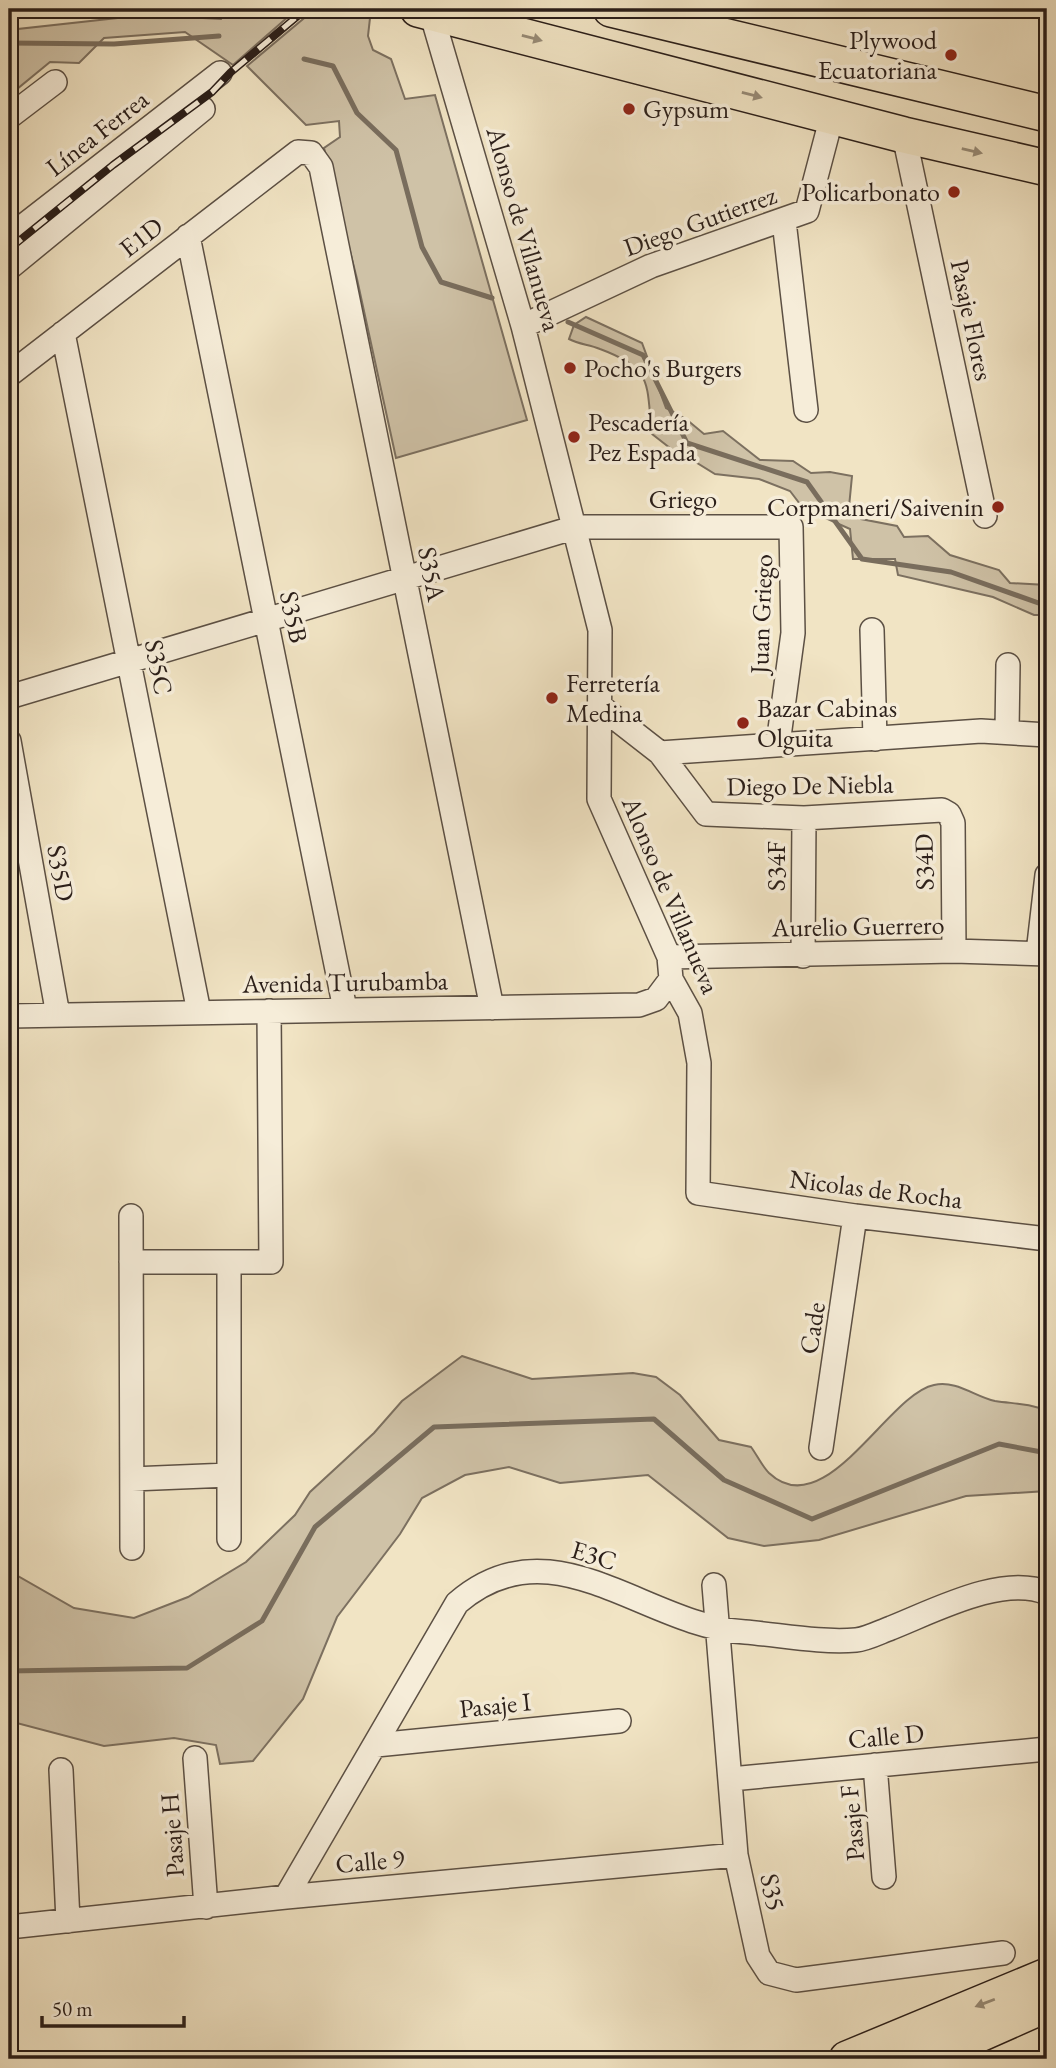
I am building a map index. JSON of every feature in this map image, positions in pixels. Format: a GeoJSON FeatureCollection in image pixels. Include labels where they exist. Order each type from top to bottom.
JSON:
{"type":"FeatureCollection","features":[{"type":"Feature","properties":{"kind":"main road"},"geometry":{"type":"LineString","coordinates":[[611,9],[1047,114]]}},
{"type":"Feature","properties":{"kind":"main road"},"geometry":{"type":"LineString","coordinates":[[424,10],[904,135],[1047,168]]}},
{"type":"Feature","properties":{"kind":"main road"},"geometry":{"type":"LineString","coordinates":[[847,2059],[1047,1976]]}},
{"type":"Feature","properties":{"kind":"main road"},"geometry":{"type":"LineString","coordinates":[[923,2059],[1047,2004]]}},
{"type":"Feature","properties":{"kind":"street","name":"Alonso de Villanueva"},"geometry":{"type":"LineString","coordinates":[[424,10],[523,326],[600,630],[599,799],[691,1013],[699,1063],[698,1193]]}},
{"type":"Feature","properties":{"kind":"street","name":"Línea Ferrea"},"geometry":{"type":"LineString","coordinates":[[9,237],[220,73]]}},
{"type":"Feature","properties":{"kind":"street"},"geometry":{"type":"LineString","coordinates":[[9,117],[55,82]]}},
{"type":"Feature","properties":{"kind":"street","name":"Línea Ferrea"},"geometry":{"type":"LineString","coordinates":[[9,268],[203,109]]}},
{"type":"Feature","properties":{"kind":"street","name":"Diego Gutierrez"},"geometry":{"type":"LineString","coordinates":[[523,326],[651,266],[807,211],[832,116]]}},
{"type":"Feature","properties":{"kind":"street","name":"Pasaje Flores"},"geometry":{"type":"LineString","coordinates":[[904,135],[985,516]]}},
{"type":"Feature","properties":{"kind":"street","name":"E1D"},"geometry":{"type":"LineString","coordinates":[[9,376],[298,152],[311,153]]}},
{"type":"Feature","properties":{"kind":"street","name":"S35A"},"geometry":{"type":"LineString","coordinates":[[311,153],[321,167],[492,1009]]}},
{"type":"Feature","properties":{"kind":"street"},"geometry":{"type":"LineString","coordinates":[[784,221],[806,410]]}},
{"type":"Feature","properties":{"kind":"street","name":"S35B"},"geometry":{"type":"LineString","coordinates":[[188,236],[345,1009]]}},
{"type":"Feature","properties":{"kind":"street","name":"S35C"},"geometry":{"type":"LineString","coordinates":[[63,333],[199,1012]]}},
{"type":"Feature","properties":{"kind":"street","name":"Griego"},"geometry":{"type":"LineString","coordinates":[[9,697],[576,527],[791,527]]}},
{"type":"Feature","properties":{"kind":"street","name":"Juan Griego"},"geometry":{"type":"LineString","coordinates":[[778,744],[793,633],[791,527]]}},
{"type":"Feature","properties":{"kind":"street"},"geometry":{"type":"LineString","coordinates":[[872,630],[875,739]]}},
{"type":"Feature","properties":{"kind":"street"},"geometry":{"type":"LineString","coordinates":[[1007,731],[1008,665]]}},
{"type":"Feature","properties":{"kind":"street"},"geometry":{"type":"LineString","coordinates":[[601,707],[660,753],[1007,731],[1047,735]]}},
{"type":"Feature","properties":{"kind":"street","name":"S35D"},"geometry":{"type":"LineString","coordinates":[[9,741],[58,1015]]}},
{"type":"Feature","properties":{"kind":"street","name":"Diego De Niebla"},"geometry":{"type":"LineString","coordinates":[[660,753],[706,814],[804,818],[942,810],[949,814]]}},
{"type":"Feature","properties":{"kind":"street","name":"S34D"},"geometry":{"type":"LineString","coordinates":[[949,814],[953,823],[954,951]]}},
{"type":"Feature","properties":{"kind":"street","name":"S34F"},"geometry":{"type":"LineString","coordinates":[[803,956],[804,818]]}},
{"type":"Feature","properties":{"kind":"street"},"geometry":{"type":"LineString","coordinates":[[1042,953],[1047,875]]}},
{"type":"Feature","properties":{"kind":"street","name":"Aurelio Guerrero"},"geometry":{"type":"LineString","coordinates":[[670,968],[803,956],[954,951],[1042,953]]}},
{"type":"Feature","properties":{"kind":"street","name":"Avenida Turubamba"},"geometry":{"type":"LineString","coordinates":[[9,1016],[639,1005],[656,999],[670,968]]}},
{"type":"Feature","properties":{"kind":"street"},"geometry":{"type":"LineString","coordinates":[[131,1262],[271,1262],[269,1011]]}},
{"type":"Feature","properties":{"kind":"street","name":"Nicolas de Rocha"},"geometry":{"type":"LineString","coordinates":[[698,1193],[855,1216],[1047,1239]]}},
{"type":"Feature","properties":{"kind":"street"},"geometry":{"type":"LineString","coordinates":[[131,1216],[132,1548]]}},
{"type":"Feature","properties":{"kind":"street","name":"Cade"},"geometry":{"type":"LineString","coordinates":[[821,1448],[855,1216]]}},
{"type":"Feature","properties":{"kind":"street"},"geometry":{"type":"LineString","coordinates":[[229,1262],[229,1539]]}},
{"type":"Feature","properties":{"kind":"street"},"geometry":{"type":"LineString","coordinates":[[132,1479],[229,1475]]}},
{"type":"Feature","properties":{"kind":"street","name":"E3C"},"geometry":{"type":"LineString","coordinates":[[286,1897],[457,1603],[477,1585],[501,1574],[536,1570],[573,1574],[717,1631],[858,1640],[991,1590],[1032,1586],[1047,1593]]}},
{"type":"Feature","properties":{"kind":"street","name":"S35"},"geometry":{"type":"LineString","coordinates":[[714,1585],[736,1855],[758,1956],[769,1973],[796,1980],[1003,1953]]}},
{"type":"Feature","properties":{"kind":"street","name":"Pasaje I"},"geometry":{"type":"LineString","coordinates":[[376,1745],[619,1721]]}},
{"type":"Feature","properties":{"kind":"street","name":"Calle D"},"geometry":{"type":"LineString","coordinates":[[731,1779],[1047,1749]]}},
{"type":"Feature","properties":{"kind":"street","name":"Pasaje H"},"geometry":{"type":"LineString","coordinates":[[194,1758],[206,1907]]}},
{"type":"Feature","properties":{"kind":"street","name":"Pasaje F"},"geometry":{"type":"LineString","coordinates":[[875,1765],[884,1877]]}},
{"type":"Feature","properties":{"kind":"street"},"geometry":{"type":"LineString","coordinates":[[61,1770],[68,1921]]}},
{"type":"Feature","properties":{"kind":"street","name":"Calle 9"},"geometry":{"type":"LineString","coordinates":[[9,1927],[286,1897],[736,1855]]}},
{"type":"Feature","properties":{"kind":"shaded area"},"geometry":{"type":"Polygon","coordinates":[[[224,9],[297,9],[233,65],[185,32],[104,38],[79,63],[50,62],[17,89],[9,80],[9,30],[145,15],[221,19],[224,9]]]}},
{"type":"Feature","properties":{"kind":"shaded area"},"geometry":{"type":"Polygon","coordinates":[[[315,9],[371,9],[368,36],[373,50],[391,59],[405,99],[435,95],[527,420],[396,458],[357,279],[324,148],[340,137],[339,121],[306,125],[247,66],[315,9]]]}},
{"type":"Feature","properties":{"kind":"shaded area"},"geometry":{"type":"Polygon","coordinates":[[[586,317],[642,343],[666,408],[686,419],[704,434],[723,431],[760,460],[793,461],[811,473],[830,472],[852,476],[849,507],[861,519],[897,526],[904,537],[928,536],[950,555],[999,570],[1010,583],[1047,585],[1047,615],[1034,615],[993,597],[898,575],[895,559],[853,559],[850,529],[803,508],[790,491],[759,479],[715,474],[697,463],[688,462],[652,434],[647,390],[639,371],[617,356],[569,339],[574,325],[586,317]]]}},
{"type":"Feature","properties":{"kind":"shaded area"},"geometry":{"type":"Polygon","coordinates":[[[462,1356],[532,1379],[633,1373],[656,1377],[680,1395],[719,1440],[751,1447],[769,1473],[790,1485],[812,1483],[834,1471],[916,1394],[934,1385],[950,1385],[995,1401],[1028,1405],[1047,1411],[1047,1491],[966,1496],[819,1540],[764,1546],[728,1538],[648,1475],[560,1483],[509,1467],[465,1475],[422,1498],[400,1534],[337,1617],[303,1699],[253,1761],[220,1764],[216,1745],[174,1738],[104,1746],[9,1721],[9,1571],[74,1608],[134,1618],[188,1597],[246,1562],[295,1515],[310,1492],[374,1433],[402,1401],[462,1356]]]}},
{"type":"Feature","properties":{"kind":"waterway"},"geometry":{"type":"LineString","coordinates":[[9,43],[114,44],[219,36]]}},
{"type":"Feature","properties":{"kind":"waterway"},"geometry":{"type":"LineString","coordinates":[[304,59],[333,66],[357,113],[396,150],[422,247],[441,282],[492,298]]}},
{"type":"Feature","properties":{"kind":"waterway"},"geometry":{"type":"LineString","coordinates":[[568,322],[643,355],[687,443],[807,482],[862,559],[951,572],[1047,606]]}},
{"type":"Feature","properties":{"kind":"waterway"},"geometry":{"type":"LineString","coordinates":[[9,1671],[187,1668],[262,1621],[315,1527],[434,1427],[654,1419],[724,1480],[812,1519],[999,1444],[1047,1453]]}},
{"type":"Feature","properties":{"kind":"railway"},"geometry":{"type":"LineString","coordinates":[[9,249],[113,165],[212,92],[231,72],[306,9]]}},
{"type":"Feature","properties":{"kind":"place","name":"Plywood Ecuatoriana"},"geometry":{"type":"Point","coordinates":[951,55]}},
{"type":"Feature","properties":{"kind":"place","name":"Gypsum"},"geometry":{"type":"Point","coordinates":[629,109]}},
{"type":"Feature","properties":{"kind":"place","name":"Policarbonato"},"geometry":{"type":"Point","coordinates":[954,192]}},
{"type":"Feature","properties":{"kind":"place","name":"Pocho's Burgers"},"geometry":{"type":"Point","coordinates":[570,368]}},
{"type":"Feature","properties":{"kind":"place","name":"Pescadería Pez Espada"},"geometry":{"type":"Point","coordinates":[574,437]}},
{"type":"Feature","properties":{"kind":"place","name":"Corpmaneri/Saivenin"},"geometry":{"type":"Point","coordinates":[998,507]}},
{"type":"Feature","properties":{"kind":"place","name":"Ferretería Medina"},"geometry":{"type":"Point","coordinates":[552,698]}},
{"type":"Feature","properties":{"kind":"place","name":"Bazar Cabinas Olguita"},"geometry":{"type":"Point","coordinates":[743,723]}}]}
